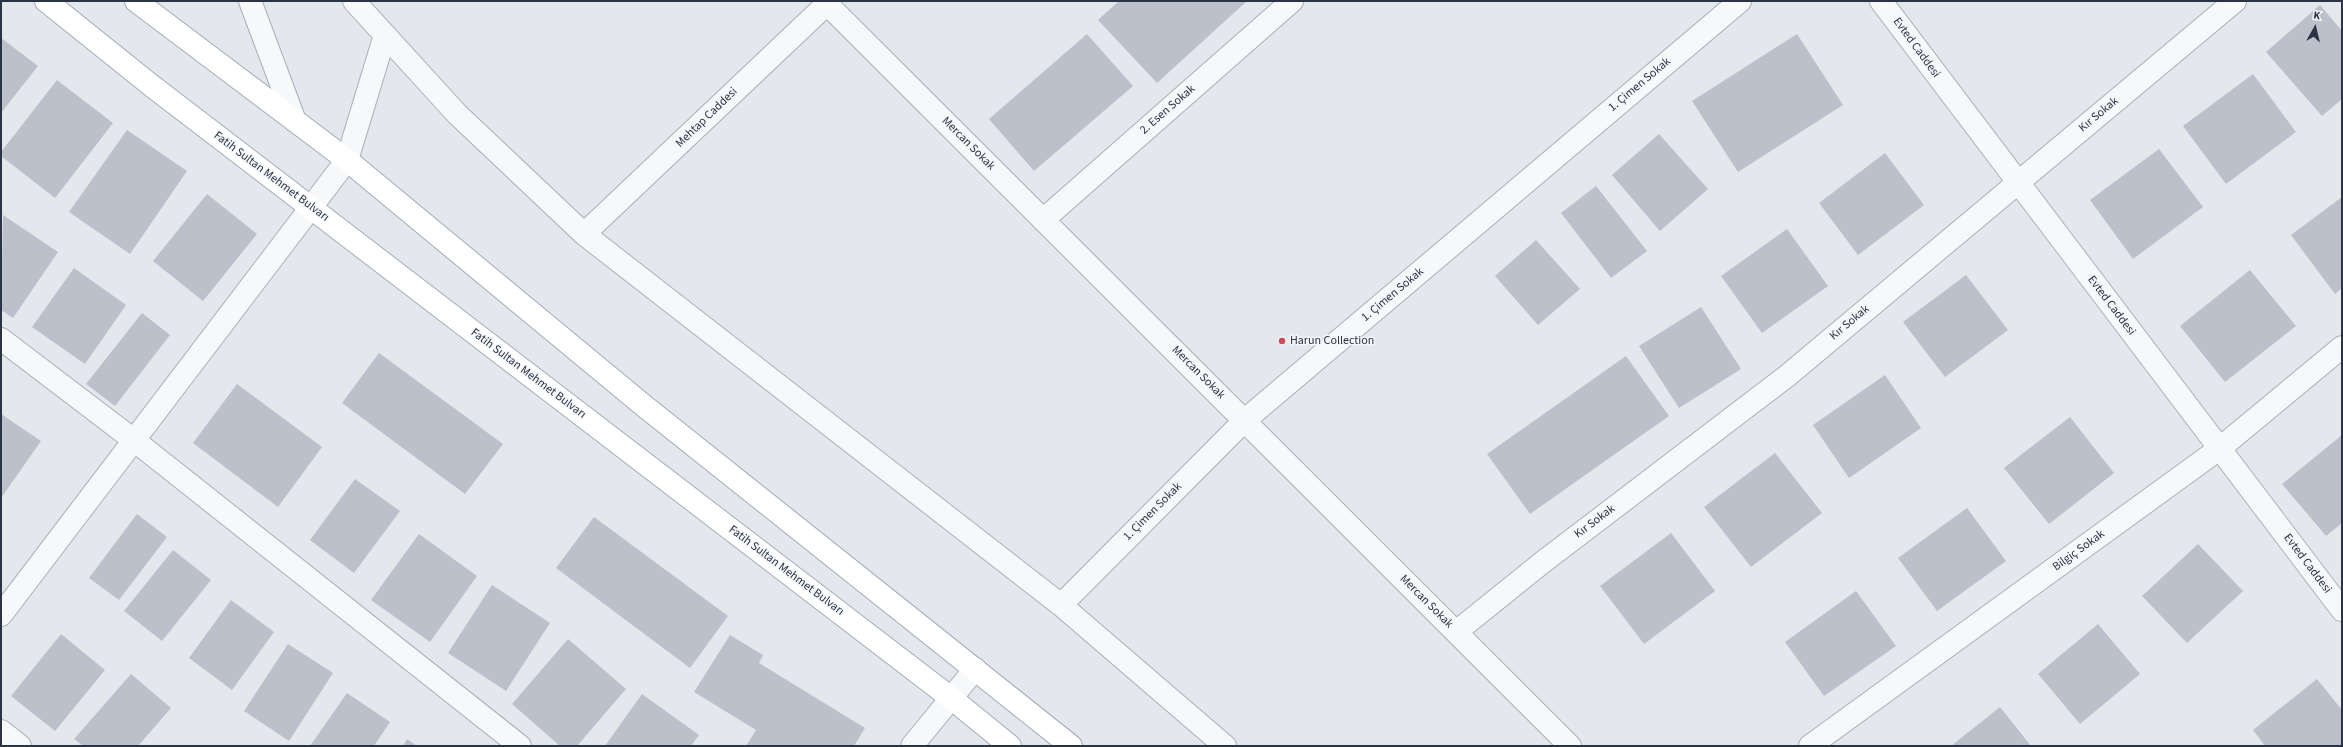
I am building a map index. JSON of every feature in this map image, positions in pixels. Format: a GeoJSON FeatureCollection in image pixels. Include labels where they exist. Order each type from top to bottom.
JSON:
{"type":"FeatureCollection","features":[{"type":"Feature","properties":{"kind":"main road","name":"Fatih Sultan Mehmet Bulvarı"},"geometry":{"type":"LineString","coordinates":[[46,1],[152,86],[951,698],[1010,746]]}},
{"type":"Feature","properties":{"kind":"main road"},"geometry":{"type":"LineString","coordinates":[[136,1],[347,160],[643,405],[1071,746]]}},
{"type":"Feature","properties":{"kind":"street"},"geometry":{"type":"LineString","coordinates":[[250,1],[295,121]]}},
{"type":"Feature","properties":{"kind":"street"},"geometry":{"type":"LineString","coordinates":[[354,1],[457,114],[584,234],[1061,605],[1225,746]]}},
{"type":"Feature","properties":{"kind":"street","name":"2. Esen Sokak"},"geometry":{"type":"LineString","coordinates":[[1043,220],[1292,1]]}},
{"type":"Feature","properties":{"kind":"street","name":"1. Çimen Sokak"},"geometry":{"type":"LineString","coordinates":[[1061,605],[1245,420],[1740,1]]}},
{"type":"Feature","properties":{"kind":"street","name":"Evted Caddesi"},"geometry":{"type":"LineString","coordinates":[[1881,1],[2342,610]]}},
{"type":"Feature","properties":{"kind":"street","name":"Kır Sokak"},"geometry":{"type":"LineString","coordinates":[[1456,632],[1544,562],[1786,376],[2235,1]]}},
{"type":"Feature","properties":{"kind":"street","name":"Mercan Sokak"},"geometry":{"type":"LineString","coordinates":[[827,2],[1043,220],[1570,746]]}},
{"type":"Feature","properties":{"kind":"street","name":"Mehtap Caddesi"},"geometry":{"type":"LineString","coordinates":[[584,234],[827,2]]}},
{"type":"Feature","properties":{"kind":"street"},"geometry":{"type":"LineString","coordinates":[[1,616],[347,160],[385,35]]}},
{"type":"Feature","properties":{"kind":"street"},"geometry":{"type":"LineString","coordinates":[[1,339],[135,440],[520,746]]}},
{"type":"Feature","properties":{"kind":"street","name":"Bilgiç Sokak"},"geometry":{"type":"LineString","coordinates":[[1810,746],[2219,449],[2342,347]]}},
{"type":"Feature","properties":{"kind":"street"},"geometry":{"type":"LineString","coordinates":[[912,746],[975,669]]}},
{"type":"Feature","properties":{"kind":"street"},"geometry":{"type":"LineString","coordinates":[[1,731],[20,746]]}},
{"type":"Feature","properties":{"kind":"building"},"geometry":{"type":"Polygon","coordinates":[[[1119,1],[1247,1],[1157,83],[1098,20],[1119,1]]]}},
{"type":"Feature","properties":{"kind":"building"},"geometry":{"type":"Polygon","coordinates":[[[2320,5],[2342,31],[2342,99],[2322,116],[2266,52],[2320,5]]]}},
{"type":"Feature","properties":{"kind":"building"},"geometry":{"type":"Polygon","coordinates":[[[1087,34],[1133,86],[1034,171],[989,119],[1087,34]]]}},
{"type":"Feature","properties":{"kind":"building"},"geometry":{"type":"Polygon","coordinates":[[[1797,34],[1843,105],[1738,172],[1692,101],[1797,34]]]}},
{"type":"Feature","properties":{"kind":"building"},"geometry":{"type":"Polygon","coordinates":[[[1,38],[38,66],[1,113],[1,38]]]}},
{"type":"Feature","properties":{"kind":"building"},"geometry":{"type":"Polygon","coordinates":[[[2253,74],[2296,132],[2226,184],[2183,126],[2253,74]]]}},
{"type":"Feature","properties":{"kind":"building"},"geometry":{"type":"Polygon","coordinates":[[[57,80],[113,123],[55,198],[1,156],[1,152],[57,80]]]}},
{"type":"Feature","properties":{"kind":"building"},"geometry":{"type":"Polygon","coordinates":[[[127,130],[187,171],[130,254],[69,212],[127,130]]]}},
{"type":"Feature","properties":{"kind":"building"},"geometry":{"type":"Polygon","coordinates":[[[1659,134],[1708,189],[1660,231],[1612,175],[1659,134]]]}},
{"type":"Feature","properties":{"kind":"building"},"geometry":{"type":"Polygon","coordinates":[[[2159,149],[2203,207],[2133,259],[2090,200],[2159,149]]]}},
{"type":"Feature","properties":{"kind":"building"},"geometry":{"type":"Polygon","coordinates":[[[1885,153],[1924,205],[1858,255],[1819,203],[1885,153]]]}},
{"type":"Feature","properties":{"kind":"building"},"geometry":{"type":"Polygon","coordinates":[[[1596,186],[1647,251],[1611,278],[1561,213],[1596,186]]]}},
{"type":"Feature","properties":{"kind":"building"},"geometry":{"type":"Polygon","coordinates":[[[207,194],[257,234],[203,301],[153,261],[207,194]]]}},
{"type":"Feature","properties":{"kind":"building"},"geometry":{"type":"Polygon","coordinates":[[[2342,197],[2342,288],[2335,294],[2291,235],[2342,197]]]}},
{"type":"Feature","properties":{"kind":"building"},"geometry":{"type":"Polygon","coordinates":[[[3,215],[58,252],[13,318],[1,310],[3,215]]]}},
{"type":"Feature","properties":{"kind":"building"},"geometry":{"type":"Polygon","coordinates":[[[1787,229],[1828,286],[1762,333],[1721,276],[1787,229]]]}},
{"type":"Feature","properties":{"kind":"building"},"geometry":{"type":"Polygon","coordinates":[[[1536,240],[1580,289],[1538,325],[1495,276],[1536,240]]]}},
{"type":"Feature","properties":{"kind":"building"},"geometry":{"type":"Polygon","coordinates":[[[74,268],[126,305],[85,364],[32,327],[74,268]]]}},
{"type":"Feature","properties":{"kind":"building"},"geometry":{"type":"Polygon","coordinates":[[[2250,270],[2296,326],[2225,382],[2180,326],[2250,270]]]}},
{"type":"Feature","properties":{"kind":"building"},"geometry":{"type":"Polygon","coordinates":[[[1966,275],[2008,330],[1945,377],[1903,322],[1966,275]]]}},
{"type":"Feature","properties":{"kind":"building"},"geometry":{"type":"Polygon","coordinates":[[[1701,307],[1741,369],[1679,408],[1639,346],[1701,307]]]}},
{"type":"Feature","properties":{"kind":"building"},"geometry":{"type":"Polygon","coordinates":[[[142,313],[170,335],[115,406],[86,384],[142,313]]]}},
{"type":"Feature","properties":{"kind":"building"},"geometry":{"type":"Polygon","coordinates":[[[379,353],[503,444],[465,494],[342,403],[379,353]]]}},
{"type":"Feature","properties":{"kind":"building"},"geometry":{"type":"Polygon","coordinates":[[[1626,356],[1669,416],[1530,514],[1487,454],[1626,356]]]}},
{"type":"Feature","properties":{"kind":"building"},"geometry":{"type":"Polygon","coordinates":[[[1885,375],[1921,428],[1849,478],[1813,425],[1885,375]]]}},
{"type":"Feature","properties":{"kind":"building"},"geometry":{"type":"Polygon","coordinates":[[[237,384],[322,447],[278,507],[193,443],[237,384]]]}},
{"type":"Feature","properties":{"kind":"building"},"geometry":{"type":"Polygon","coordinates":[[[1,414],[41,441],[1,498],[1,414]]]}},
{"type":"Feature","properties":{"kind":"building"},"geometry":{"type":"Polygon","coordinates":[[[2070,417],[2114,473],[2049,524],[2004,468],[2070,417]]]}},
{"type":"Feature","properties":{"kind":"building"},"geometry":{"type":"Polygon","coordinates":[[[2342,435],[2342,523],[2326,536],[2282,484],[2342,435]]]}},
{"type":"Feature","properties":{"kind":"building"},"geometry":{"type":"Polygon","coordinates":[[[1775,453],[1822,513],[1751,567],[1704,507],[1775,453]]]}},
{"type":"Feature","properties":{"kind":"building"},"geometry":{"type":"Polygon","coordinates":[[[355,479],[400,511],[354,573],[310,540],[355,479]]]}},
{"type":"Feature","properties":{"kind":"building"},"geometry":{"type":"Polygon","coordinates":[[[1967,508],[2006,561],[1937,611],[1898,558],[1967,508]]]}},
{"type":"Feature","properties":{"kind":"building"},"geometry":{"type":"Polygon","coordinates":[[[137,514],[167,537],[119,600],[89,578],[137,514]]]}},
{"type":"Feature","properties":{"kind":"building"},"geometry":{"type":"Polygon","coordinates":[[[594,517],[728,616],[690,668],[556,568],[594,517]]]}},
{"type":"Feature","properties":{"kind":"building"},"geometry":{"type":"Polygon","coordinates":[[[1671,533],[1715,591],[1644,644],[1600,586],[1671,533]]]}},
{"type":"Feature","properties":{"kind":"building"},"geometry":{"type":"Polygon","coordinates":[[[419,534],[477,576],[430,642],[371,600],[419,534]]]}},
{"type":"Feature","properties":{"kind":"building"},"geometry":{"type":"Polygon","coordinates":[[[2198,544],[2243,591],[2187,643],[2142,596],[2198,544]]]}},
{"type":"Feature","properties":{"kind":"building"},"geometry":{"type":"Polygon","coordinates":[[[173,550],[211,580],[162,641],[124,611],[173,550]]]}},
{"type":"Feature","properties":{"kind":"building"},"geometry":{"type":"Polygon","coordinates":[[[492,585],[550,623],[506,691],[448,653],[492,585]]]}},
{"type":"Feature","properties":{"kind":"building"},"geometry":{"type":"Polygon","coordinates":[[[1856,591],[1896,646],[1824,696],[1785,642],[1856,591]]]}},
{"type":"Feature","properties":{"kind":"building"},"geometry":{"type":"Polygon","coordinates":[[[231,600],[274,632],[232,690],[189,658],[231,600]]]}},
{"type":"Feature","properties":{"kind":"building"},"geometry":{"type":"Polygon","coordinates":[[[2098,624],[2140,674],[2080,724],[2038,674],[2098,624]]]}},
{"type":"Feature","properties":{"kind":"building"},"geometry":{"type":"Polygon","coordinates":[[[61,634],[105,670],[55,731],[11,696],[61,634]]]}},
{"type":"Feature","properties":{"kind":"building"},"geometry":{"type":"Polygon","coordinates":[[[730,635],[763,655],[759,663],[865,728],[854,746],[746,746],[756,730],[694,692],[730,635]]]}},
{"type":"Feature","properties":{"kind":"building"},"geometry":{"type":"Polygon","coordinates":[[[568,639],[626,689],[577,746],[560,746],[512,704],[568,639]]]}},
{"type":"Feature","properties":{"kind":"building"},"geometry":{"type":"Polygon","coordinates":[[[288,644],[333,673],[289,741],[244,711],[288,644]]]}},
{"type":"Feature","properties":{"kind":"building"},"geometry":{"type":"Polygon","coordinates":[[[131,674],[171,708],[138,746],[83,746],[74,739],[131,674]]]}},
{"type":"Feature","properties":{"kind":"building"},"geometry":{"type":"Polygon","coordinates":[[[2317,679],[2342,710],[2342,746],[2265,746],[2253,730],[2317,679]]]}},
{"type":"Feature","properties":{"kind":"building"},"geometry":{"type":"Polygon","coordinates":[[[347,693],[390,722],[374,746],[310,746],[347,693]]]}},
{"type":"Feature","properties":{"kind":"building"},"geometry":{"type":"Polygon","coordinates":[[[642,694],[699,735],[691,746],[605,746],[642,694]]]}},
{"type":"Feature","properties":{"kind":"building"},"geometry":{"type":"Polygon","coordinates":[[[2000,707],[2031,746],[1951,746],[2000,707]]]}},
{"type":"Feature","properties":{"kind":"building"},"geometry":{"type":"Polygon","coordinates":[[[407,739],[417,746],[403,746],[407,739]]]}},
{"type":"Feature","properties":{"kind":"place","name":"Harun Collection"},"geometry":{"type":"Point","coordinates":[1282,341]}}]}
